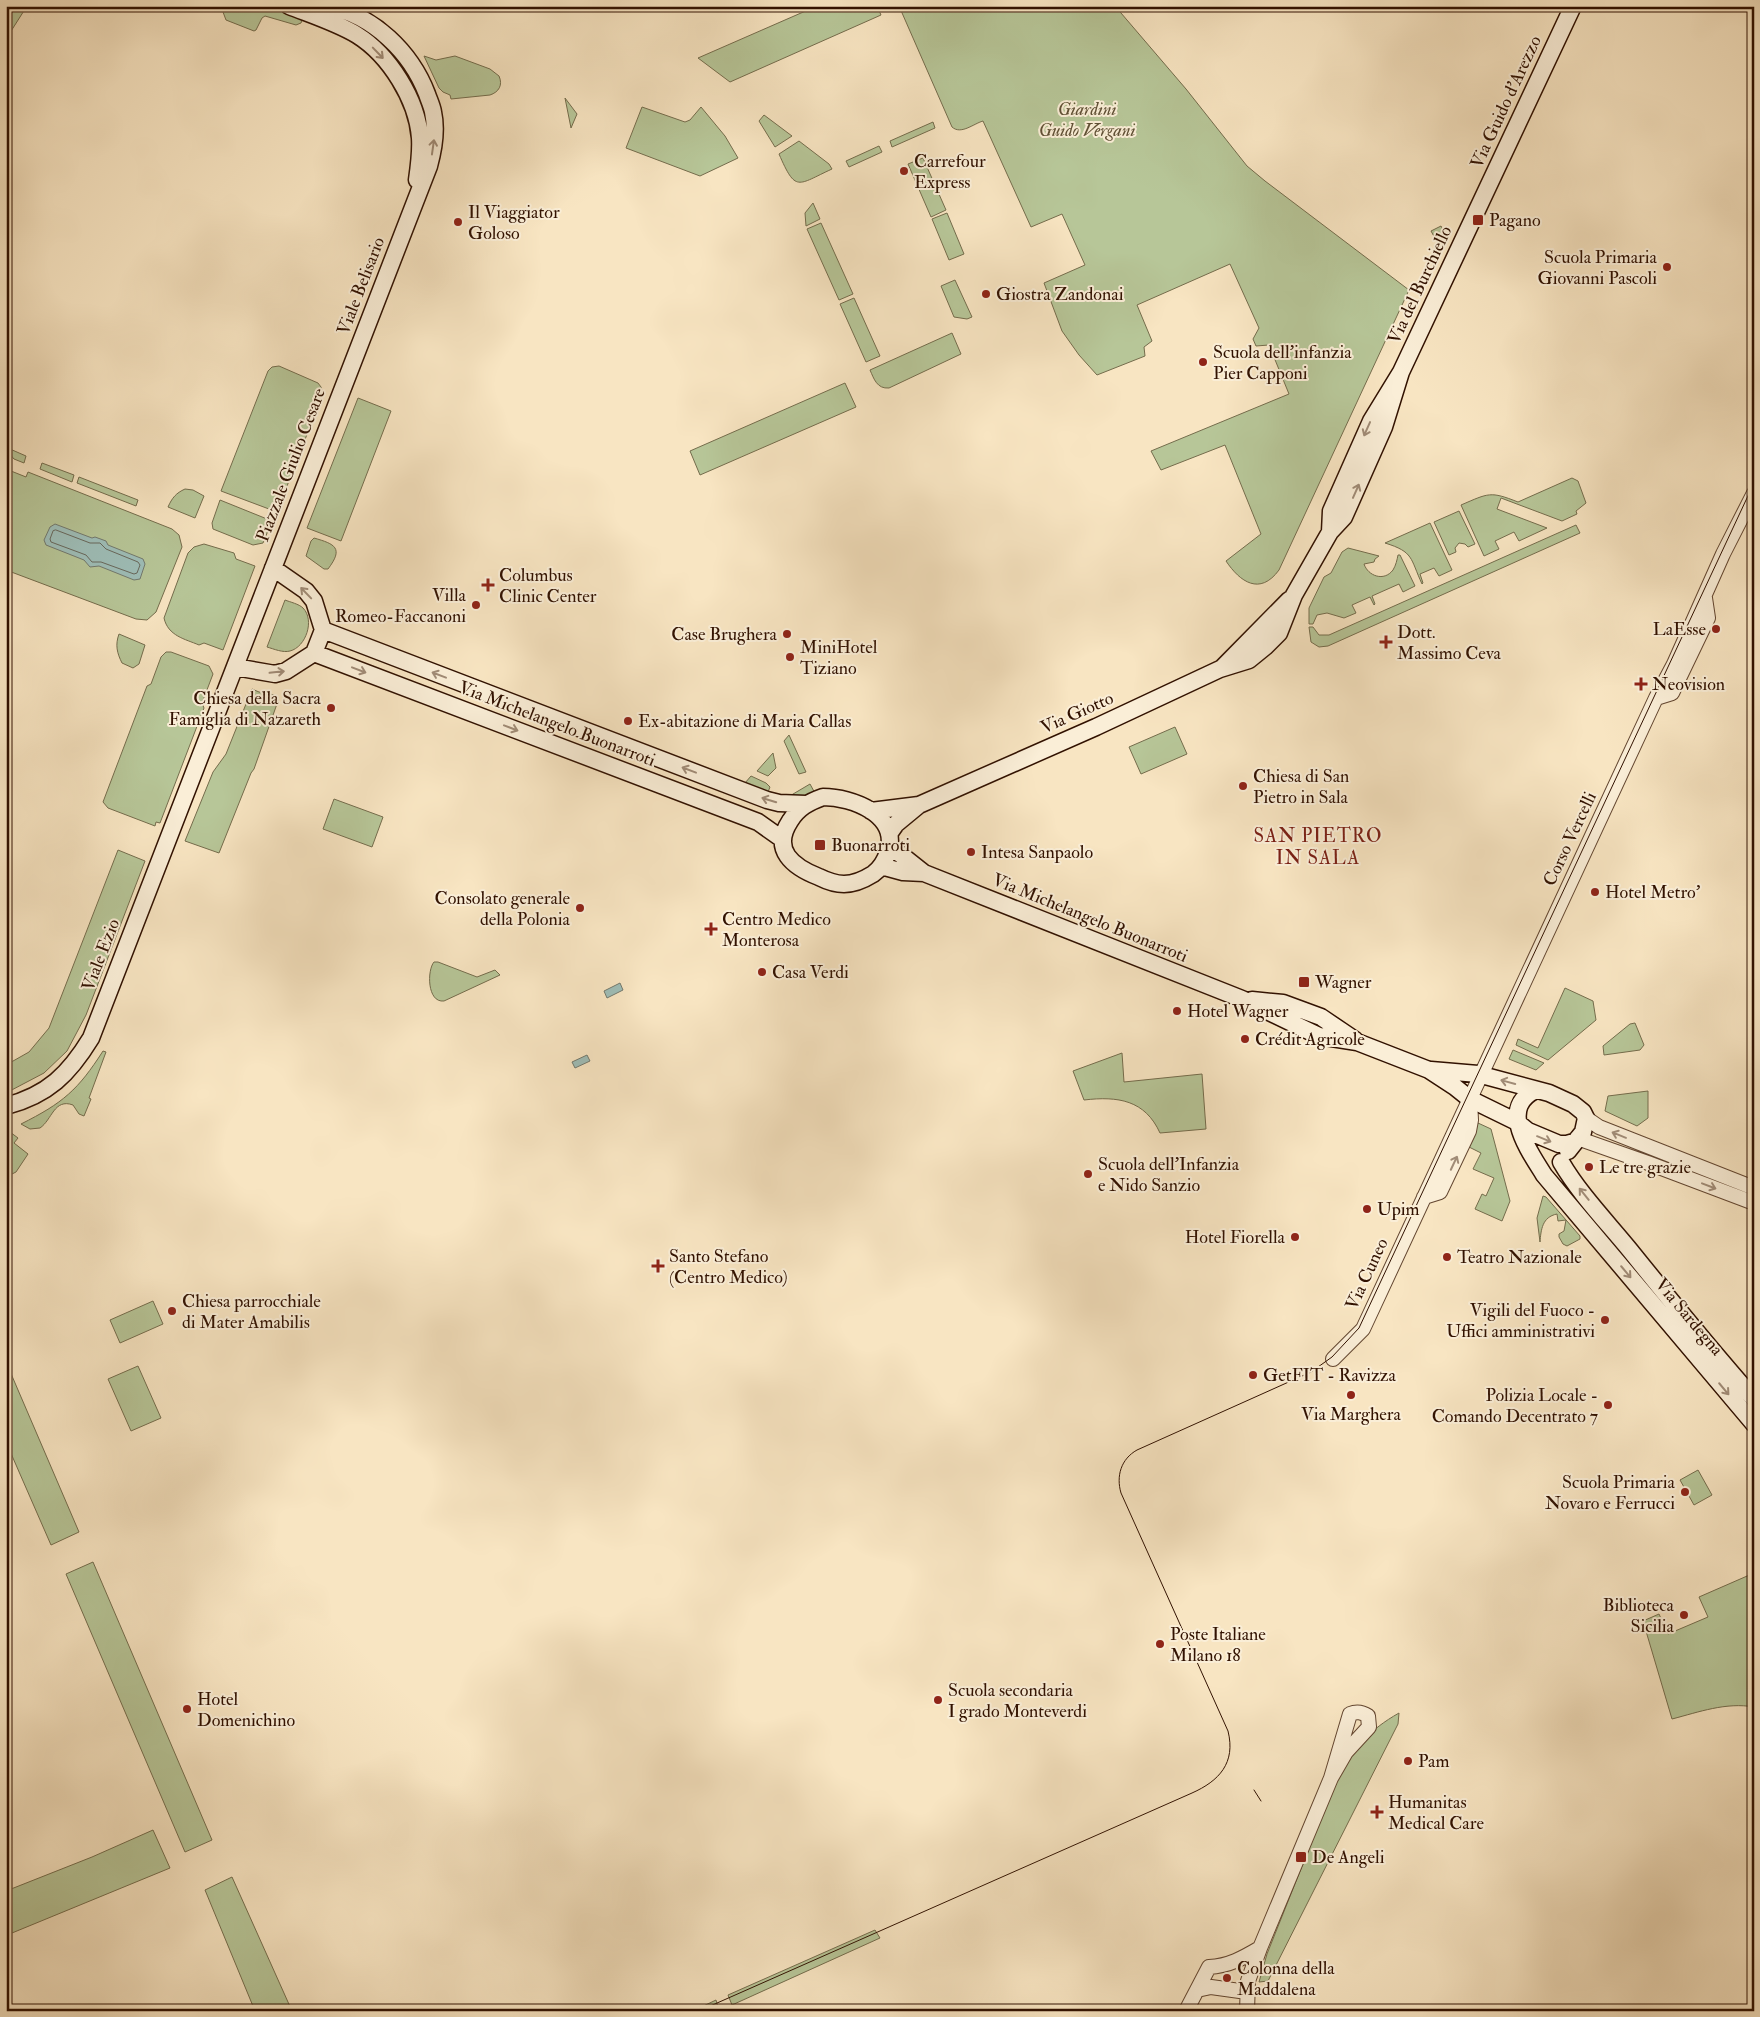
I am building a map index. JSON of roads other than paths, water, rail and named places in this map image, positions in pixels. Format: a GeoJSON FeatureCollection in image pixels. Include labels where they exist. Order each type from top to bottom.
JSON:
{"type":"FeatureCollection","features":[{"type":"Feature","properties":{"kind":"main road"},"geometry":{"type":"LineString","coordinates":[[290,6],[357,35],[390,66],[404,89],[416,116],[420,136],[420,156],[411,209]]}},
{"type":"Feature","properties":{"kind":"main road","name":"Via Guido d'Arezzo"},"geometry":{"type":"LineString","coordinates":[[1474,214],[1573,6]]}},
{"type":"Feature","properties":{"kind":"main road"},"geometry":{"type":"LineString","coordinates":[[332,7],[338,26]]}},
{"type":"Feature","properties":{"kind":"main road"},"geometry":{"type":"LineString","coordinates":[[332,7],[370,24],[392,40],[407,56],[420,79],[433,112],[433,149],[424,182],[411,209]]}},
{"type":"Feature","properties":{"kind":"main road"},"geometry":{"type":"LineString","coordinates":[[338,26],[354,16]]}},
{"type":"Feature","properties":{"kind":"main road"},"geometry":{"type":"LineString","coordinates":[[416,116],[433,112]]}},
{"type":"Feature","properties":{"kind":"main road","name":"Viale Belisario"},"geometry":{"type":"LineString","coordinates":[[347,377],[411,209]]}},
{"type":"Feature","properties":{"kind":"main road","name":"Via del Burchiello"},"geometry":{"type":"LineString","coordinates":[[1265,647],[1279,633],[1294,595],[1330,532],[1344,517],[1384,427],[1401,372],[1474,214]]}},
{"type":"Feature","properties":{"kind":"main road","name":"Piazzale Giulio Cesare"},"geometry":{"type":"LineString","coordinates":[[163,849],[347,377]]}},
{"type":"Feature","properties":{"kind":"main road","name":"Piazzale Giulio Cesare"},"geometry":{"type":"LineString","coordinates":[[273,568],[306,591],[314,601],[323,630]]}},
{"type":"Feature","properties":{"kind":"main road","name":"Via Giotto"},"geometry":{"type":"LineString","coordinates":[[1220,669],[1294,595]]}},
{"type":"Feature","properties":{"kind":"main road"},"geometry":{"type":"LineString","coordinates":[[235,667],[275,674],[286,671],[314,653],[323,630]]}},
{"type":"Feature","properties":{"kind":"main road","name":"Via Michelangelo Buonarroti"},"geometry":{"type":"LineString","coordinates":[[323,630],[734,788],[773,802],[806,804]]}},
{"type":"Feature","properties":{"kind":"main road","name":"Via Giotto"},"geometry":{"type":"LineString","coordinates":[[919,805],[1096,727],[1220,669],[1249,660],[1265,647]]}},
{"type":"Feature","properties":{"kind":"main road","name":"Via Michelangelo Buonarroti"},"geometry":{"type":"LineString","coordinates":[[314,653],[758,822],[782,839]]}},
{"type":"Feature","properties":{"kind":"main road"},"geometry":{"type":"LineString","coordinates":[[890,840],[882,819],[871,811],[835,797],[823,797],[806,804],[791,818],[782,839],[785,851],[795,865],[802,870],[829,882],[844,884],[859,881],[874,873],[881,866],[890,840],[900,820],[919,805]]}},
{"type":"Feature","properties":{"kind":"main road"},"geometry":{"type":"LineString","coordinates":[[871,811],[919,805]]}},
{"type":"Feature","properties":{"kind":"main road","name":"Via Michelangelo Buonarroti"},"geometry":{"type":"LineString","coordinates":[[890,840],[924,873]]}},
{"type":"Feature","properties":{"kind":"main road","name":"Viale Ezio"},"geometry":{"type":"LineString","coordinates":[[6,1106],[26,1101],[47,1089],[68,1070],[91,1038],[163,849]]}},
{"type":"Feature","properties":{"kind":"main road","name":"Via Michelangelo Buonarroti"},"geometry":{"type":"LineString","coordinates":[[881,866],[903,872],[924,873],[1242,999],[1283,1003],[1321,1017],[1357,1042],[1428,1070],[1455,1087],[1470,1100],[1517,1122]]}},
{"type":"Feature","properties":{"kind":"main road","name":"Via Michelangelo Buonarroti"},"geometry":{"type":"LineString","coordinates":[[1428,1070],[1481,1075],[1536,1090]]}},
{"type":"Feature","properties":{"kind":"main road"},"geometry":{"type":"LineString","coordinates":[[1544,1175],[1561,1162],[1583,1132],[1586,1118],[1583,1112],[1560,1097],[1536,1090],[1526,1096],[1521,1104],[1517,1122],[1528,1132],[1558,1144],[1567,1144],[1576,1140]]}},
{"type":"Feature","properties":{"kind":"main road","name":"Via Sardegna"},"geometry":{"type":"LineString","coordinates":[[1517,1122],[1526,1147],[1544,1175],[1754,1424]]}},
{"type":"Feature","properties":{"kind":"main road","name":"Via Sardegna"},"geometry":{"type":"LineString","coordinates":[[1561,1162],[1569,1176],[1754,1400]]}},
{"type":"Feature","properties":{"kind":"street","name":"Corso Vercelli"},"geometry":{"type":"LineString","coordinates":[[1481,1075],[1656,698],[1705,598],[1723,554],[1754,493]]}},
{"type":"Feature","properties":{"kind":"street","name":"Corso Vercelli"},"geometry":{"type":"LineString","coordinates":[[1656,698],[1672,692],[1708,616],[1705,598]]}},
{"type":"Feature","properties":{"kind":"street","name":"Corso Vercelli"},"geometry":{"type":"LineString","coordinates":[[1641,731],[1637,719],[1660,671],[1674,664]]}},
{"type":"Feature","properties":{"kind":"street","name":"Via Cuneo"},"geometry":{"type":"LineString","coordinates":[[1332,1359],[1363,1329],[1481,1075]]}},
{"type":"Feature","properties":{"kind":"street"},"geometry":{"type":"LineString","coordinates":[[1586,1118],[1599,1127],[1754,1188]]}},
{"type":"Feature","properties":{"kind":"street"},"geometry":{"type":"LineString","coordinates":[[1576,1140],[1648,1163],[1754,1203]]}},
{"type":"Feature","properties":{"kind":"street"},"geometry":{"type":"LineString","coordinates":[[1247,2011],[1248,1982],[1260,1948],[1330,1778],[1350,1714],[1355,1712],[1368,1716],[1369,1727],[1346,1752],[1330,1778]]}},
{"type":"Feature","properties":{"kind":"street"},"geometry":{"type":"LineString","coordinates":[[1186,2011],[1209,1967],[1234,1962],[1260,1948]]}},
{"type":"Feature","properties":{"kind":"street"},"geometry":{"type":"LineString","coordinates":[[1197,1990],[1211,1987],[1247,1992]]}},
{"type":"Feature","properties":{"kind":"water"},"geometry":{"type":"Polygon","coordinates":[[[55,524],[92,538],[95,537],[106,541],[108,545],[143,559],[145,564],[140,579],[134,580],[99,566],[90,567],[84,560],[46,545],[44,540],[50,527],[55,524]]]}},
{"type":"Feature","properties":{"kind":"water"},"geometry":{"type":"Polygon","coordinates":[[[620,983],[623,990],[607,998],[604,991],[620,983]]]}},
{"type":"Feature","properties":{"kind":"water"},"geometry":{"type":"Polygon","coordinates":[[[587,1055],[590,1061],[575,1068],[572,1062],[587,1055]]]}},
{"type":"Feature","properties":{"kind":"tram line"},"geometry":{"type":"LineString","coordinates":[[699,2011],[1192,1793],[1210,1783],[1223,1770],[1230,1752],[1228,1731],[1121,1493],[1119,1480],[1121,1468],[1127,1458],[1137,1450],[1311,1372],[1332,1357],[1359,1328],[1754,483]]}},
{"type":"Feature","properties":{"kind":"tram line"},"geometry":{"type":"LineString","coordinates":[[1254,1790],[1261,1801]]}},
{"type":"Feature","properties":{"kind":"place","name":"Carrefour Express"},"geometry":{"type":"Point","coordinates":[904,171]}},
{"type":"Feature","properties":{"kind":"place","name":"Pagano"},"geometry":{"type":"Point","coordinates":[1478,220]}},
{"type":"Feature","properties":{"kind":"place","name":"Il Viaggiator Goloso"},"geometry":{"type":"Point","coordinates":[458,222]}},
{"type":"Feature","properties":{"kind":"place","name":"Scuola Primaria Giovanni Pascoli"},"geometry":{"type":"Point","coordinates":[1667,267]}},
{"type":"Feature","properties":{"kind":"place","name":"Giostra Zandonai"},"geometry":{"type":"Point","coordinates":[986,294]}},
{"type":"Feature","properties":{"kind":"place","name":"Scuola dell'infanzia Pier Capponi"},"geometry":{"type":"Point","coordinates":[1203,362]}},
{"type":"Feature","properties":{"kind":"place","name":"Columbus Clinic Center"},"geometry":{"type":"Point","coordinates":[488,585]}},
{"type":"Feature","properties":{"kind":"place","name":"Villa Romeo-Faccanoni"},"geometry":{"type":"Point","coordinates":[476,605]}},
{"type":"Feature","properties":{"kind":"place","name":"LaEsse"},"geometry":{"type":"Point","coordinates":[1716,629]}},
{"type":"Feature","properties":{"kind":"place","name":"Case Brughera"},"geometry":{"type":"Point","coordinates":[787,634]}},
{"type":"Feature","properties":{"kind":"place","name":"Dott. Massimo Ceva"},"geometry":{"type":"Point","coordinates":[1386,642]}},
{"type":"Feature","properties":{"kind":"place","name":"MiniHotel Tiziano"},"geometry":{"type":"Point","coordinates":[790,657]}},
{"type":"Feature","properties":{"kind":"place","name":"Neovision"},"geometry":{"type":"Point","coordinates":[1641,684]}},
{"type":"Feature","properties":{"kind":"place","name":"Chiesa della Sacra Famiglia di Nazareth"},"geometry":{"type":"Point","coordinates":[331,708]}},
{"type":"Feature","properties":{"kind":"place","name":"Ex-abitazione di Maria Callas"},"geometry":{"type":"Point","coordinates":[628,721]}},
{"type":"Feature","properties":{"kind":"place","name":"Chiesa di San Pietro in Sala"},"geometry":{"type":"Point","coordinates":[1243,786]}},
{"type":"Feature","properties":{"kind":"place","name":"Buonarroti"},"geometry":{"type":"Point","coordinates":[820,845]}},
{"type":"Feature","properties":{"kind":"place","name":"Intesa Sanpaolo"},"geometry":{"type":"Point","coordinates":[971,852]}},
{"type":"Feature","properties":{"kind":"place","name":"Hotel Metro'"},"geometry":{"type":"Point","coordinates":[1595,892]}},
{"type":"Feature","properties":{"kind":"place","name":"Consolato generale della Polonia"},"geometry":{"type":"Point","coordinates":[580,908]}},
{"type":"Feature","properties":{"kind":"place","name":"Centro Medico Monterosa"},"geometry":{"type":"Point","coordinates":[711,929]}},
{"type":"Feature","properties":{"kind":"place","name":"Casa Verdi"},"geometry":{"type":"Point","coordinates":[762,972]}},
{"type":"Feature","properties":{"kind":"place","name":"Wagner"},"geometry":{"type":"Point","coordinates":[1304,982]}},
{"type":"Feature","properties":{"kind":"place","name":"Hotel Wagner"},"geometry":{"type":"Point","coordinates":[1177,1011]}},
{"type":"Feature","properties":{"kind":"place","name":"Crédit Agricole"},"geometry":{"type":"Point","coordinates":[1245,1039]}},
{"type":"Feature","properties":{"kind":"place","name":"Le tre grazie"},"geometry":{"type":"Point","coordinates":[1589,1167]}},
{"type":"Feature","properties":{"kind":"place","name":"Scuola dell'Infanzia e Nido Sanzio"},"geometry":{"type":"Point","coordinates":[1088,1174]}},
{"type":"Feature","properties":{"kind":"place","name":"Upim"},"geometry":{"type":"Point","coordinates":[1367,1209]}},
{"type":"Feature","properties":{"kind":"place","name":"Hotel Fiorella"},"geometry":{"type":"Point","coordinates":[1295,1237]}},
{"type":"Feature","properties":{"kind":"place","name":"Teatro Nazionale"},"geometry":{"type":"Point","coordinates":[1447,1257]}},
{"type":"Feature","properties":{"kind":"place","name":"Santo Stefano (Centro Medico)"},"geometry":{"type":"Point","coordinates":[658,1266]}},
{"type":"Feature","properties":{"kind":"place","name":"Chiesa parrocchiale di Mater Amabilis"},"geometry":{"type":"Point","coordinates":[172,1311]}},
{"type":"Feature","properties":{"kind":"place","name":"Vigili del Fuoco - Uffici amministrativi"},"geometry":{"type":"Point","coordinates":[1605,1320]}},
{"type":"Feature","properties":{"kind":"place","name":"GetFIT - Ravizza"},"geometry":{"type":"Point","coordinates":[1253,1375]}},
{"type":"Feature","properties":{"kind":"place","name":"Via Marghera"},"geometry":{"type":"Point","coordinates":[1351,1395]}},
{"type":"Feature","properties":{"kind":"place","name":"Polizia Locale - Comando Decentrato 7"},"geometry":{"type":"Point","coordinates":[1608,1405]}},
{"type":"Feature","properties":{"kind":"place","name":"Scuola Primaria Novaro e Ferrucci"},"geometry":{"type":"Point","coordinates":[1685,1492]}},
{"type":"Feature","properties":{"kind":"place","name":"Biblioteca Sicilia"},"geometry":{"type":"Point","coordinates":[1684,1615]}},
{"type":"Feature","properties":{"kind":"place","name":"Poste Italiane Milano 18"},"geometry":{"type":"Point","coordinates":[1160,1644]}},
{"type":"Feature","properties":{"kind":"place","name":"Scuola secondaria I grado Monteverdi"},"geometry":{"type":"Point","coordinates":[938,1700]}},
{"type":"Feature","properties":{"kind":"place","name":"Hotel Domenichino"},"geometry":{"type":"Point","coordinates":[187,1709]}},
{"type":"Feature","properties":{"kind":"place","name":"Pam"},"geometry":{"type":"Point","coordinates":[1408,1761]}},
{"type":"Feature","properties":{"kind":"place","name":"Humanitas Medical Care"},"geometry":{"type":"Point","coordinates":[1377,1812]}},
{"type":"Feature","properties":{"kind":"place","name":"De Angeli"},"geometry":{"type":"Point","coordinates":[1301,1857]}},
{"type":"Feature","properties":{"kind":"place","name":"Colonna della Maddalena"},"geometry":{"type":"Point","coordinates":[1227,1978]}},
{"type":"Feature","properties":{"kind":"district","name":"SAN PIETRO IN SALA"},"geometry":{"type":"Point","coordinates":[1318,847]}},
{"type":"Feature","properties":{"kind":"park label","name":"Giardini Guido Vergani"},"geometry":{"type":"Point","coordinates":[1087,119]}}]}
